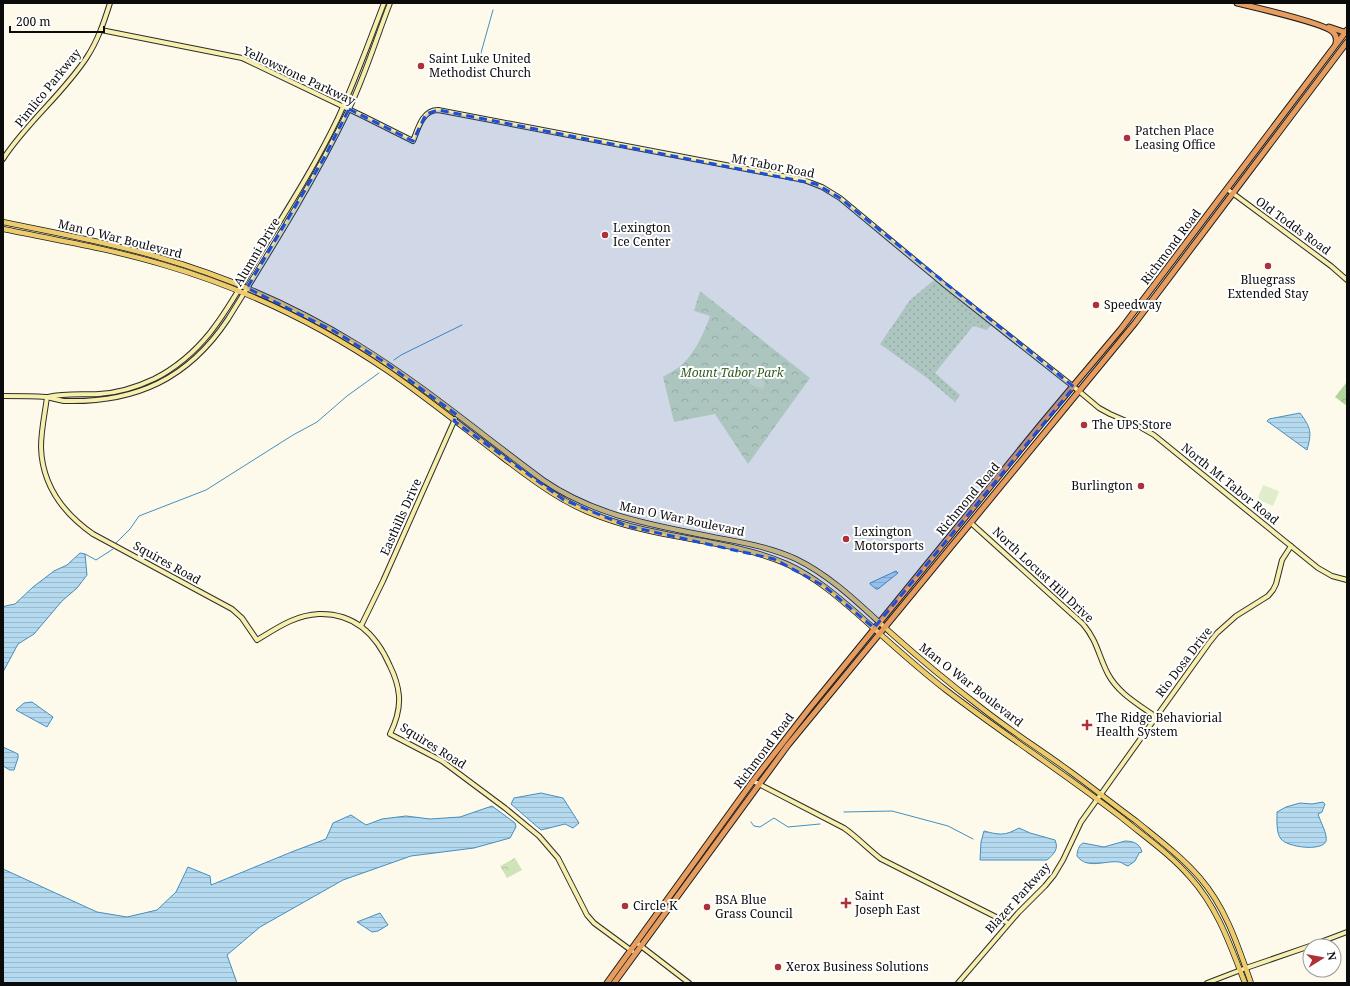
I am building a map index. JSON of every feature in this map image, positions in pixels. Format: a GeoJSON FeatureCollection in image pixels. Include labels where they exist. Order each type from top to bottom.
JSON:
{"type":"FeatureCollection","features":[{"type":"Feature","properties":{"kind":"highway"},"geometry":{"type":"LineString","coordinates":[[1237,3],[1347,31]]}},
{"type":"Feature","properties":{"kind":"highway"},"geometry":{"type":"LineString","coordinates":[[1311,22],[1334,32],[1336,40],[1332,50]]}},
{"type":"Feature","properties":{"kind":"highway","name":"Richmond Road"},"geometry":{"type":"LineString","coordinates":[[614,983],[639,944],[818,697],[1138,308],[1347,31]]}},
{"type":"Feature","properties":{"kind":"highway","name":"Richmond Road"},"geometry":{"type":"LineString","coordinates":[[756,783],[1080,392],[1146,309],[1347,42]]}},
{"type":"Feature","properties":{"kind":"highway"},"geometry":{"type":"LineString","coordinates":[[1334,59],[1347,50]]}},
{"type":"Feature","properties":{"kind":"highway","name":"Richmond Road"},"geometry":{"type":"LineString","coordinates":[[607,983],[634,952]]}},
{"type":"Feature","properties":{"kind":"main road","name":"Man O War Boulevard"},"geometry":{"type":"LineString","coordinates":[[3,222],[130,249],[182,264],[247,288],[293,309],[359,346],[402,374],[543,480],[565,494],[585,504],[614,515],[636,521],[764,547],[795,559],[830,581],[978,706],[1101,794],[1188,865],[1215,898],[1227,919],[1251,983]]}},
{"type":"Feature","properties":{"kind":"main road","name":"Man O War Boulevard"},"geometry":{"type":"LineString","coordinates":[[3,229],[130,255],[182,270],[238,291],[292,316],[348,346],[409,386],[545,489],[581,509],[627,526],[737,548],[774,559],[802,572],[824,586],[943,688],[1097,799],[1166,853],[1195,882],[1211,903],[1228,937],[1245,983]]}},
{"type":"Feature","properties":{"kind":"street","name":"Pimlico Parkway"},"geometry":{"type":"LineString","coordinates":[[3,159],[88,56],[101,30],[110,3]]}},
{"type":"Feature","properties":{"kind":"street","name":"Alumni Drive"},"geometry":{"type":"LineString","coordinates":[[3,396],[47,397],[62,394],[106,393],[134,386],[159,376],[184,360],[200,345],[219,322],[317,159],[343,107],[384,3]]}},
{"type":"Feature","properties":{"kind":"street","name":"Alumni Drive"},"geometry":{"type":"LineString","coordinates":[[47,397],[62,401],[106,399],[134,393],[159,383],[182,369],[201,353],[223,326],[244,294],[321,164],[349,109],[366,69],[390,3]]}},
{"type":"Feature","properties":{"kind":"street","name":"Yellowstone Parkway"},"geometry":{"type":"LineString","coordinates":[[101,30],[242,58],[413,141]]}},
{"type":"Feature","properties":{"kind":"street","name":"Mt Tabor Road"},"geometry":{"type":"LineString","coordinates":[[413,141],[426,114],[438,110],[804,180],[816,184],[836,195],[946,286],[1080,392]]}},
{"type":"Feature","properties":{"kind":"street","name":"Old Todds Road"},"geometry":{"type":"LineString","coordinates":[[1227,189],[1347,280]]}},
{"type":"Feature","properties":{"kind":"street","name":"North Mt Tabor Road"},"geometry":{"type":"LineString","coordinates":[[1080,392],[1104,411],[1154,435],[1323,572],[1336,578],[1347,580]]}},
{"type":"Feature","properties":{"kind":"street","name":"Squires Road"},"geometry":{"type":"LineString","coordinates":[[47,397],[41,446],[42,455],[47,478],[53,492],[63,508],[73,519],[87,530],[232,609],[242,618],[257,640],[291,620],[310,615],[324,614],[337,616],[361,626],[380,646],[396,679],[399,694],[399,709],[396,721],[390,734],[442,761],[536,834],[558,858],[587,915],[594,923],[634,952]]}},
{"type":"Feature","properties":{"kind":"street","name":"Easthills Drive"},"geometry":{"type":"LineString","coordinates":[[361,626],[383,581],[457,415]]}},
{"type":"Feature","properties":{"kind":"street","name":"North Locust Hill Drive"},"geometry":{"type":"LineString","coordinates":[[971,523],[1083,624],[1095,640],[1106,669],[1115,685],[1127,696],[1156,716]]}},
{"type":"Feature","properties":{"kind":"street","name":"Rio Dosa Drive"},"geometry":{"type":"LineString","coordinates":[[1097,799],[1201,653],[1217,633],[1236,616],[1268,596],[1273,590],[1282,560],[1291,546]]}},
{"type":"Feature","properties":{"kind":"street"},"geometry":{"type":"LineString","coordinates":[[756,783],[848,830],[881,859],[1008,923]]}},
{"type":"Feature","properties":{"kind":"street","name":"Blazer Parkway"},"geometry":{"type":"LineString","coordinates":[[958,983],[1008,923],[1054,875],[1063,860],[1076,830],[1097,799]]}},
{"type":"Feature","properties":{"kind":"street"},"geometry":{"type":"LineString","coordinates":[[1331,938],[1347,932]]}},
{"type":"Feature","properties":{"kind":"street"},"geometry":{"type":"LineString","coordinates":[[639,944],[689,983]]}},
{"type":"Feature","properties":{"kind":"street"},"geometry":{"type":"LineString","coordinates":[[1208,983],[1240,970],[1302,949]]}},
{"type":"Feature","properties":{"kind":"highlighted area"},"geometry":{"type":"Polygon","coordinates":[[[349,109],[413,141],[426,114],[438,110],[816,184],[840,198],[1074,387],[874,628],[824,586],[774,559],[627,526],[564,500],[454,421],[457,415],[386,363],[334,331],[247,288],[324,158],[349,109]]]}},
{"type":"Feature","properties":{"kind":"green space"},"geometry":{"type":"Polygon","coordinates":[[[934,280],[990,322],[991,325],[987,330],[973,326],[935,373],[960,395],[955,402],[927,378],[880,344],[910,300],[934,280]]]}},
{"type":"Feature","properties":{"kind":"green space","name":"Mount Tabor Park"},"geometry":{"type":"Polygon","coordinates":[[[700,291],[810,378],[748,464],[715,414],[674,422],[663,377],[684,363],[696,347],[705,329],[710,316],[694,311],[700,291]]]}},
{"type":"Feature","properties":{"kind":"green space"},"geometry":{"type":"Polygon","coordinates":[[[751,377],[765,381],[763,389],[749,384],[751,377]]]}},
{"type":"Feature","properties":{"kind":"green space"},"geometry":{"type":"Polygon","coordinates":[[[1346,383],[1347,384],[1347,406],[1335,397],[1346,383]]]}},
{"type":"Feature","properties":{"kind":"green space"},"geometry":{"type":"Polygon","coordinates":[[[1263,485],[1279,492],[1273,506],[1259,500],[1258,498],[1263,485]]]}},
{"type":"Feature","properties":{"kind":"green space"},"geometry":{"type":"Polygon","coordinates":[[[515,858],[522,870],[507,878],[500,866],[515,858]]]}},
{"type":"Feature","properties":{"kind":"water"},"geometry":{"type":"Polygon","coordinates":[[[1300,413],[1310,430],[1310,439],[1307,450],[1267,421],[1269,419],[1300,413]]]}},
{"type":"Feature","properties":{"kind":"water"},"geometry":{"type":"Polygon","coordinates":[[[80,553],[85,554],[87,575],[77,588],[62,601],[34,634],[18,644],[3,672],[3,608],[5,606],[15,604],[33,587],[54,571],[67,565],[80,553]]]}},
{"type":"Feature","properties":{"kind":"water"},"geometry":{"type":"Polygon","coordinates":[[[896,571],[898,573],[878,589],[870,584],[870,583],[896,571]]]}},
{"type":"Feature","properties":{"kind":"water"},"geometry":{"type":"Polygon","coordinates":[[[32,702],[53,717],[47,727],[16,710],[24,703],[32,702]]]}},
{"type":"Feature","properties":{"kind":"water"},"geometry":{"type":"Polygon","coordinates":[[[3,747],[18,754],[14,770],[10,770],[3,766],[3,747]]]}},
{"type":"Feature","properties":{"kind":"water"},"geometry":{"type":"Polygon","coordinates":[[[541,793],[563,798],[579,823],[573,828],[565,824],[541,830],[511,804],[514,798],[541,793]]]}},
{"type":"Feature","properties":{"kind":"water"},"geometry":{"type":"Polygon","coordinates":[[[1323,802],[1325,804],[1322,812],[1318,814],[1326,835],[1326,841],[1323,844],[1312,847],[1304,847],[1284,842],[1281,839],[1278,830],[1277,812],[1286,807],[1300,803],[1312,804],[1323,802]]]}},
{"type":"Feature","properties":{"kind":"water"},"geometry":{"type":"Polygon","coordinates":[[[492,806],[515,823],[516,827],[510,838],[474,848],[411,856],[343,880],[260,927],[227,955],[237,983],[3,983],[3,869],[97,912],[127,917],[157,910],[176,892],[188,867],[210,876],[211,885],[326,839],[333,823],[351,815],[366,825],[382,819],[406,816],[430,819],[460,817],[492,806]]]}},
{"type":"Feature","properties":{"kind":"water"},"geometry":{"type":"Polygon","coordinates":[[[1019,828],[1030,833],[1055,840],[1056,849],[1054,853],[1047,860],[980,860],[981,842],[984,831],[1002,834],[1019,828]]]}},
{"type":"Feature","properties":{"kind":"water"},"geometry":{"type":"Polygon","coordinates":[[[1125,841],[1136,844],[1140,847],[1142,852],[1139,853],[1135,861],[1128,866],[1121,862],[1091,864],[1086,863],[1077,856],[1078,848],[1083,843],[1104,847],[1125,841]]]}},
{"type":"Feature","properties":{"kind":"water"},"geometry":{"type":"Polygon","coordinates":[[[380,913],[388,925],[378,931],[372,932],[357,922],[380,913]]]}},
{"type":"Feature","properties":{"kind":"waterway"},"geometry":{"type":"LineString","coordinates":[[479,60],[493,10]]}},
{"type":"Feature","properties":{"kind":"waterway"},"geometry":{"type":"LineString","coordinates":[[394,360],[401,355],[462,325]]}},
{"type":"Feature","properties":{"kind":"waterway"},"geometry":{"type":"LineString","coordinates":[[116,543],[130,529],[139,516],[206,490],[293,435],[317,422],[347,396],[379,373]]}},
{"type":"Feature","properties":{"kind":"waterway"},"geometry":{"type":"LineString","coordinates":[[85,554],[96,560],[113,549]]}},
{"type":"Feature","properties":{"kind":"waterway"},"geometry":{"type":"LineString","coordinates":[[844,812],[892,811],[948,826],[973,839]]}},
{"type":"Feature","properties":{"kind":"waterway"},"geometry":{"type":"LineString","coordinates":[[751,822],[754,826],[760,827],[774,818],[788,827],[820,824]]}},
{"type":"Feature","properties":{"kind":"place","name":"Saint Luke United Methodist Church"},"geometry":{"type":"Point","coordinates":[421,66]}},
{"type":"Feature","properties":{"kind":"place","name":"Patchen Place Leasing Office"},"geometry":{"type":"Point","coordinates":[1127,138]}},
{"type":"Feature","properties":{"kind":"place","name":"Lexington Ice Center"},"geometry":{"type":"Point","coordinates":[605,235]}},
{"type":"Feature","properties":{"kind":"place","name":"Bluegrass Extended Stay"},"geometry":{"type":"Point","coordinates":[1268,266]}},
{"type":"Feature","properties":{"kind":"place","name":"Speedway"},"geometry":{"type":"Point","coordinates":[1096,305]}},
{"type":"Feature","properties":{"kind":"place","name":"The UPS Store"},"geometry":{"type":"Point","coordinates":[1084,425]}},
{"type":"Feature","properties":{"kind":"place","name":"Burlington"},"geometry":{"type":"Point","coordinates":[1141,486]}},
{"type":"Feature","properties":{"kind":"place","name":"Lexington Motorsports"},"geometry":{"type":"Point","coordinates":[846,539]}},
{"type":"Feature","properties":{"kind":"place","name":"The Ridge Behaviorial Health System"},"geometry":{"type":"Point","coordinates":[1087,725]}},
{"type":"Feature","properties":{"kind":"place","name":"Saint Joseph East"},"geometry":{"type":"Point","coordinates":[846,903]}},
{"type":"Feature","properties":{"kind":"place","name":"Circle K"},"geometry":{"type":"Point","coordinates":[625,906]}},
{"type":"Feature","properties":{"kind":"place","name":"BSA Blue Grass Council"},"geometry":{"type":"Point","coordinates":[707,907]}},
{"type":"Feature","properties":{"kind":"place","name":"Xerox Business Solutions"},"geometry":{"type":"Point","coordinates":[778,967]}}]}
